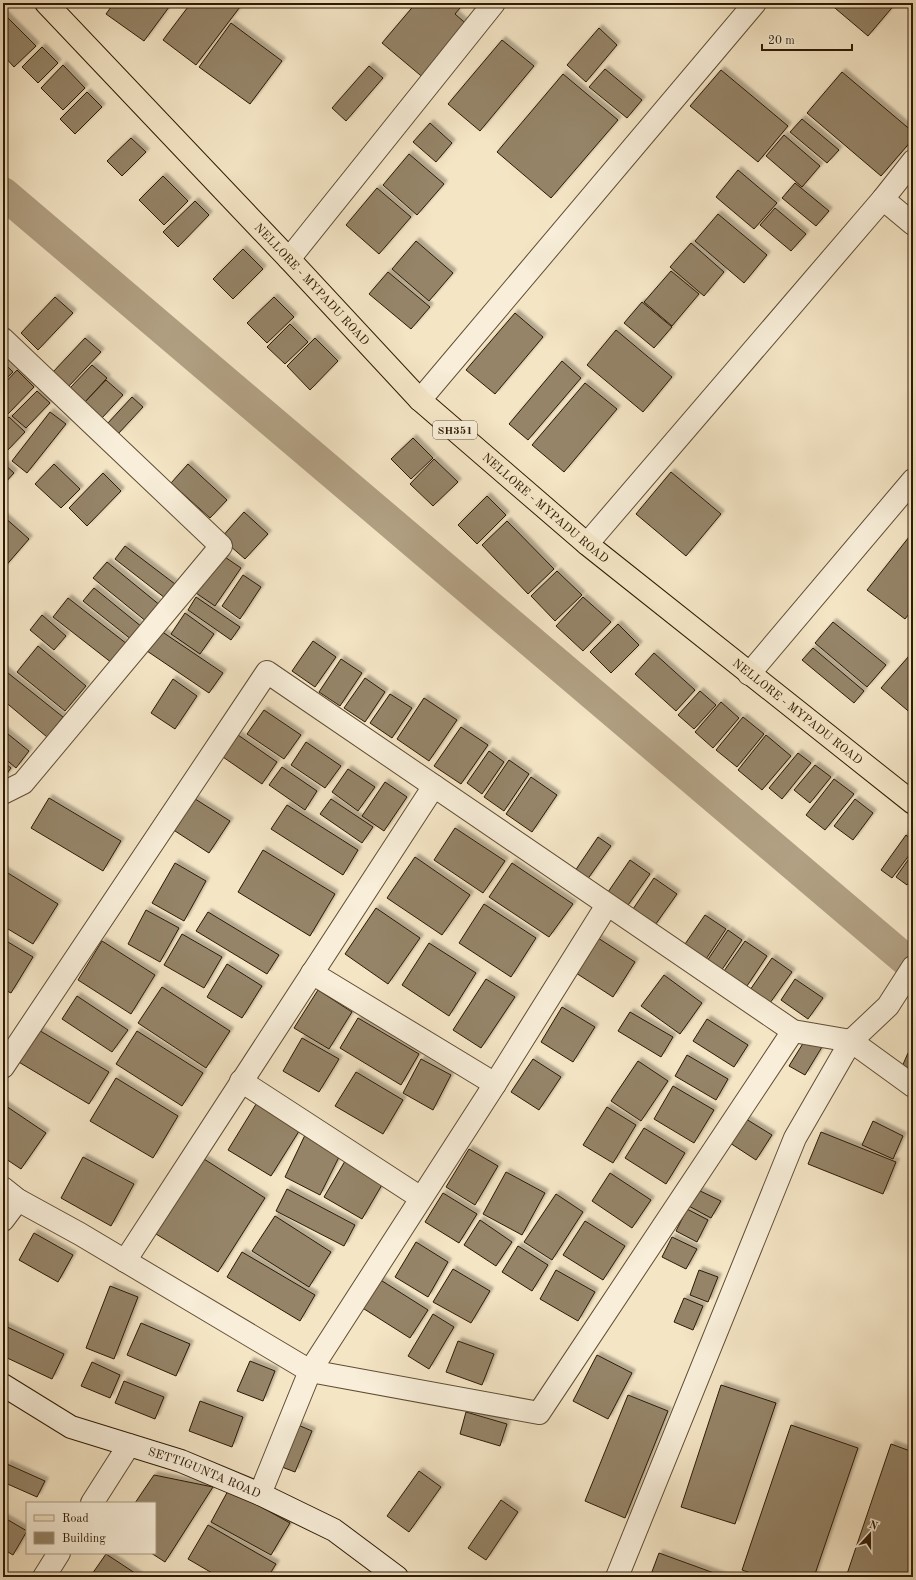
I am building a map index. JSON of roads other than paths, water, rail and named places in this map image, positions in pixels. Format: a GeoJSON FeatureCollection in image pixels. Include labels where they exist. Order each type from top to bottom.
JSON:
{"type":"FeatureCollection","features":[{"type":"Feature","properties":{"kind":"main road","name":"NELLORE - MYPADU ROAD"},"geometry":{"type":"LineString","coordinates":[[46,3],[289,259],[420,400],[587,544],[913,804]]}},
{"type":"Feature","properties":{"kind":"street"},"geometry":{"type":"LineString","coordinates":[[289,259],[494,3]]}},
{"type":"Feature","properties":{"kind":"street"},"geometry":{"type":"LineString","coordinates":[[420,400],[755,3]]}},
{"type":"Feature","properties":{"kind":"street"},"geometry":{"type":"LineString","coordinates":[[587,544],[883,199],[913,161]]}},
{"type":"Feature","properties":{"kind":"street"},"geometry":{"type":"LineString","coordinates":[[883,199],[913,224]]}},
{"type":"Feature","properties":{"kind":"street"},"geometry":{"type":"LineString","coordinates":[[3,339],[221,546],[23,783],[3,793]]}},
{"type":"Feature","properties":{"kind":"street"},"geometry":{"type":"LineString","coordinates":[[749,674],[913,480]]}},
{"type":"Feature","properties":{"kind":"street"},"geometry":{"type":"LineString","coordinates":[[3,1067],[267,672],[793,1031],[851,1041],[913,1086]]}},
{"type":"Feature","properties":{"kind":"street"},"geometry":{"type":"LineString","coordinates":[[125,1260],[434,786]]}},
{"type":"Feature","properties":{"kind":"street"},"geometry":{"type":"LineString","coordinates":[[260,1494],[310,1371],[495,1084],[607,904]]}},
{"type":"Feature","properties":{"kind":"street"},"geometry":{"type":"LineString","coordinates":[[617,1577],[795,1138],[851,1041],[888,1006],[913,967]]}},
{"type":"Feature","properties":{"kind":"street"},"geometry":{"type":"LineString","coordinates":[[312,973],[495,1084]]}},
{"type":"Feature","properties":{"kind":"street"},"geometry":{"type":"LineString","coordinates":[[3,1220],[11,1194],[125,1260],[310,1371],[539,1413],[793,1031]]}},
{"type":"Feature","properties":{"kind":"street"},"geometry":{"type":"LineString","coordinates":[[241,1081],[421,1198]]}},
{"type":"Feature","properties":{"kind":"street","name":"SETTIGUNTA ROAD"},"geometry":{"type":"LineString","coordinates":[[3,1385],[70,1427],[181,1461],[260,1494],[334,1530],[397,1577]]}},
{"type":"Feature","properties":{"kind":"street"},"geometry":{"type":"LineString","coordinates":[[93,1502],[130,1445]]}},
{"type":"Feature","properties":{"kind":"street"},"geometry":{"type":"LineString","coordinates":[[44,1577],[59,1554]]}},
{"type":"Feature","properties":{"kind":"waterway"},"geometry":{"type":"LineString","coordinates":[[3,193],[913,966]]}}]}
